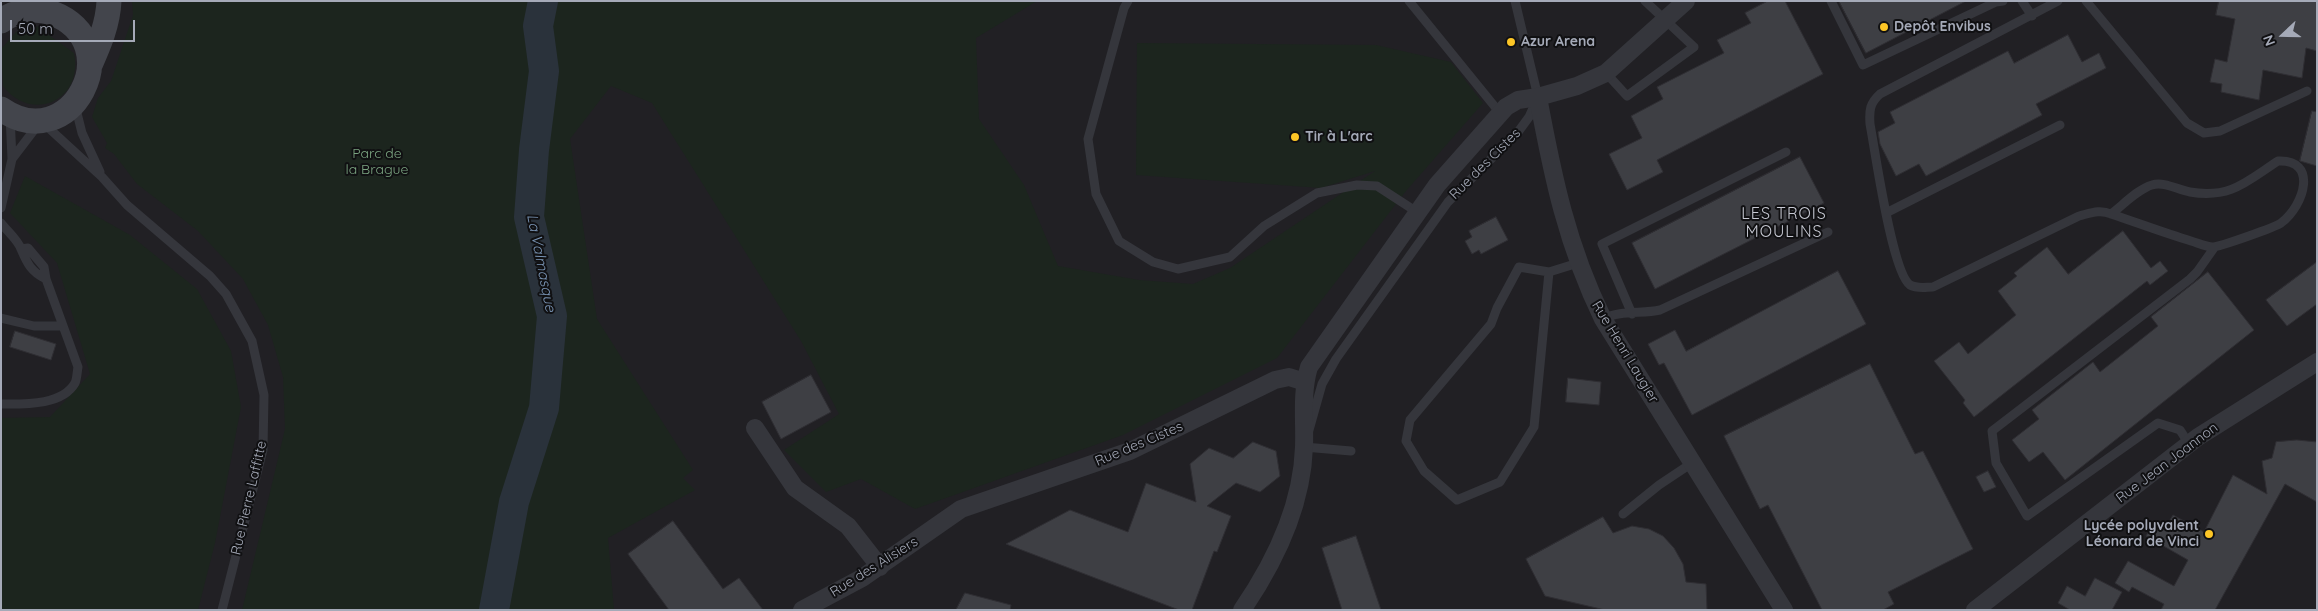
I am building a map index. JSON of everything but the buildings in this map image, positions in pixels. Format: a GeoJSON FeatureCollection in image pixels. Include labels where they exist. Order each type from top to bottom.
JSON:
{"type":"FeatureCollection","features":[{"type":"Feature","properties":{"kind":"main road"},"geometry":{"type":"LineString","coordinates":[[6,112],[25,120],[41,121],[53,118],[75,104],[83,92],[88,79],[90,65],[100,43],[109,11],[109,1]]}},
{"type":"Feature","properties":{"kind":"main road"},"geometry":{"type":"LineString","coordinates":[[1,21],[35,6],[61,17],[73,26],[85,44],[90,65]]}},
{"type":"Feature","properties":{"kind":"street"},"geometry":{"type":"LineString","coordinates":[[1538,98],[1577,86],[1606,73],[1686,1]]}},
{"type":"Feature","properties":{"kind":"street","name":"Rue des Cistes"},"geometry":{"type":"LineString","coordinates":[[1242,610],[1259,585],[1290,522],[1300,478],[1304,448],[1304,382],[1318,352],[1436,185],[1500,113],[1518,100],[1538,98]]}},
{"type":"Feature","properties":{"kind":"street","name":"Rue Henri Laugier"},"geometry":{"type":"LineString","coordinates":[[1538,98],[1549,156],[1566,226],[1578,263],[1604,319],[1784,610]]}},
{"type":"Feature","properties":{"kind":"street","name":"Rue Jean Joannon"},"geometry":{"type":"LineString","coordinates":[[1975,610],[2188,444],[2317,362]]}},
{"type":"Feature","properties":{"kind":"street","name":"Rue des Cistes"},"geometry":{"type":"LineString","coordinates":[[944,520],[961,509],[1130,451],[1275,380],[1289,377],[1304,382]]}},
{"type":"Feature","properties":{"kind":"street"},"geometry":{"type":"LineString","coordinates":[[755,428],[794,488],[848,526],[880,567]]}},
{"type":"Feature","properties":{"kind":"street","name":"Rue des Alisiers"},"geometry":{"type":"LineString","coordinates":[[802,610],[880,567],[944,520]]}},
{"type":"Feature","properties":{"kind":"lane"},"geometry":{"type":"LineString","coordinates":[[1128,1],[1124,8],[1088,139],[1096,194],[1118,241],[1154,262],[1178,269],[1230,257],[1264,226],[1317,193],[1357,185],[1377,186],[1417,212]]}},
{"type":"Feature","properties":{"kind":"lane"},"geometry":{"type":"LineString","coordinates":[[1409,1],[1500,113]]}},
{"type":"Feature","properties":{"kind":"lane"},"geometry":{"type":"LineString","coordinates":[[1515,1],[1538,98]]}},
{"type":"Feature","properties":{"kind":"lane"},"geometry":{"type":"LineString","coordinates":[[1606,73],[1627,96],[1694,47],[1644,1]]}},
{"type":"Feature","properties":{"kind":"lane"},"geometry":{"type":"LineString","coordinates":[[1831,1],[1863,65],[1996,2],[2003,1]]}},
{"type":"Feature","properties":{"kind":"lane"},"geometry":{"type":"LineString","coordinates":[[2022,1],[2032,16]]}},
{"type":"Feature","properties":{"kind":"lane"},"geometry":{"type":"LineString","coordinates":[[2058,1],[1880,94],[1872,101],[1869,110],[1870,124],[1886,213],[1901,275],[1910,285],[1920,288],[1933,287],[2079,216],[2104,210],[2168,234],[2214,248]]}},
{"type":"Feature","properties":{"kind":"lane"},"geometry":{"type":"LineString","coordinates":[[2086,1],[2187,123],[2204,134],[2220,131],[2307,91]]}},
{"type":"Feature","properties":{"kind":"lane","name":"Rue des Cistes"},"geometry":{"type":"LineString","coordinates":[[1304,448],[1322,384],[1336,359],[1448,202],[1518,132],[1529,118],[1538,98]]}},
{"type":"Feature","properties":{"kind":"lane","name":"Rue Pierre Laffitte"},"geometry":{"type":"LineString","coordinates":[[75,104],[86,142],[102,177]]}},
{"type":"Feature","properties":{"kind":"lane"},"geometry":{"type":"LineString","coordinates":[[1,208],[12,159],[6,112]]}},
{"type":"Feature","properties":{"kind":"lane"},"geometry":{"type":"LineString","coordinates":[[12,159],[41,121]]}},
{"type":"Feature","properties":{"kind":"lane","name":"Rue Pierre Laffitte"},"geometry":{"type":"LineString","coordinates":[[41,121],[102,177],[127,205],[210,276],[226,294],[252,341],[264,395],[263,450],[222,610]]}},
{"type":"Feature","properties":{"kind":"lane"},"geometry":{"type":"LineString","coordinates":[[1886,213],[2060,125]]}},
{"type":"Feature","properties":{"kind":"lane"},"geometry":{"type":"LineString","coordinates":[[1632,314],[1602,244],[1786,152]]}},
{"type":"Feature","properties":{"kind":"lane"},"geometry":{"type":"LineString","coordinates":[[2111,214],[2152,185],[2160,184],[2192,193],[2232,190],[2240,188],[2278,161],[2286,161],[2308,173],[2309,180],[2301,199],[2291,214],[2280,224],[2214,248],[2190,279],[1992,431],[1996,463],[2026,516],[2158,423],[2180,430],[2188,444]]}},
{"type":"Feature","properties":{"kind":"lane"},"geometry":{"type":"LineString","coordinates":[[1,223],[21,249],[28,248],[44,267],[46,279],[78,367],[76,382],[66,392],[52,399],[21,404],[1,404]]}},
{"type":"Feature","properties":{"kind":"lane"},"geometry":{"type":"LineString","coordinates":[[1604,319],[1612,314],[1632,314],[1660,310],[1828,232]]}},
{"type":"Feature","properties":{"kind":"lane"},"geometry":{"type":"LineString","coordinates":[[1549,272],[1534,428],[1500,482],[1457,500],[1424,471],[1406,441],[1410,420],[1491,324],[1497,308],[1519,267],[1549,272],[1578,263]]}},
{"type":"Feature","properties":{"kind":"lane"},"geometry":{"type":"LineString","coordinates":[[1,318],[34,326],[63,326]]}},
{"type":"Feature","properties":{"kind":"lane"},"geometry":{"type":"LineString","coordinates":[[1304,448],[1351,451]]}},
{"type":"Feature","properties":{"kind":"lane"},"geometry":{"type":"LineString","coordinates":[[1623,514],[1659,485],[1692,463]]}},
{"type":"Feature","properties":{"kind":"shaded area"},"geometry":{"type":"Polygon","coordinates":[[[1,1],[2317,1],[2317,610],[1,610],[1,1]]]}},
{"type":"Feature","properties":{"kind":"green space","name":"Parc de la Brague"},"geometry":{"type":"Polygon","coordinates":[[[132,1],[1037,1],[976,38],[979,119],[1024,185],[1058,266],[1139,280],[1193,284],[1230,268],[1375,171],[1321,188],[1136,175],[1137,43],[1376,45],[1451,62],[1483,103],[1406,191],[1277,358],[1123,435],[915,509],[861,479],[826,492],[784,450],[839,414],[801,341],[652,103],[611,86],[570,139],[597,319],[693,470],[683,478],[695,490],[608,538],[614,610],[242,610],[285,429],[283,377],[268,325],[243,279],[198,231],[137,184],[114,154],[105,148],[107,143],[92,117],[98,98],[111,81],[133,15],[132,1]]]}},
{"type":"Feature","properties":{"kind":"green space"},"geometry":{"type":"Polygon","coordinates":[[[40,26],[46,33],[74,53],[75,69],[71,83],[64,94],[53,101],[41,105],[28,103],[15,97],[3,86],[1,49],[16,32],[40,26]]]}},
{"type":"Feature","properties":{"kind":"green space"},"geometry":{"type":"Polygon","coordinates":[[[25,176],[130,235],[197,289],[231,351],[241,407],[215,543],[198,610],[1,610],[1,418],[50,417],[90,374],[57,263],[10,213],[25,176]]]}},
{"type":"Feature","properties":{"kind":"waterway","name":"La Valmasque"},"geometry":{"type":"LineString","coordinates":[[494,610],[514,502],[544,408],[552,316],[529,217],[534,150],[544,71],[538,26],[543,1]]}},
{"type":"Feature","properties":{"kind":"place","name":"Depôt Envibus"},"geometry":{"type":"Point","coordinates":[1884,27]}},
{"type":"Feature","properties":{"kind":"place","name":"Azur Arena"},"geometry":{"type":"Point","coordinates":[1511,42]}},
{"type":"Feature","properties":{"kind":"place","name":"Tir à L'arc"},"geometry":{"type":"Point","coordinates":[1295,137]}},
{"type":"Feature","properties":{"kind":"place","name":"Lycée polyvalent Léonard de Vinci"},"geometry":{"type":"Point","coordinates":[2209,534]}},
{"type":"Feature","properties":{"kind":"district","name":"LES TROIS MOULINS"},"geometry":{"type":"Point","coordinates":[1784,223]}}]}
